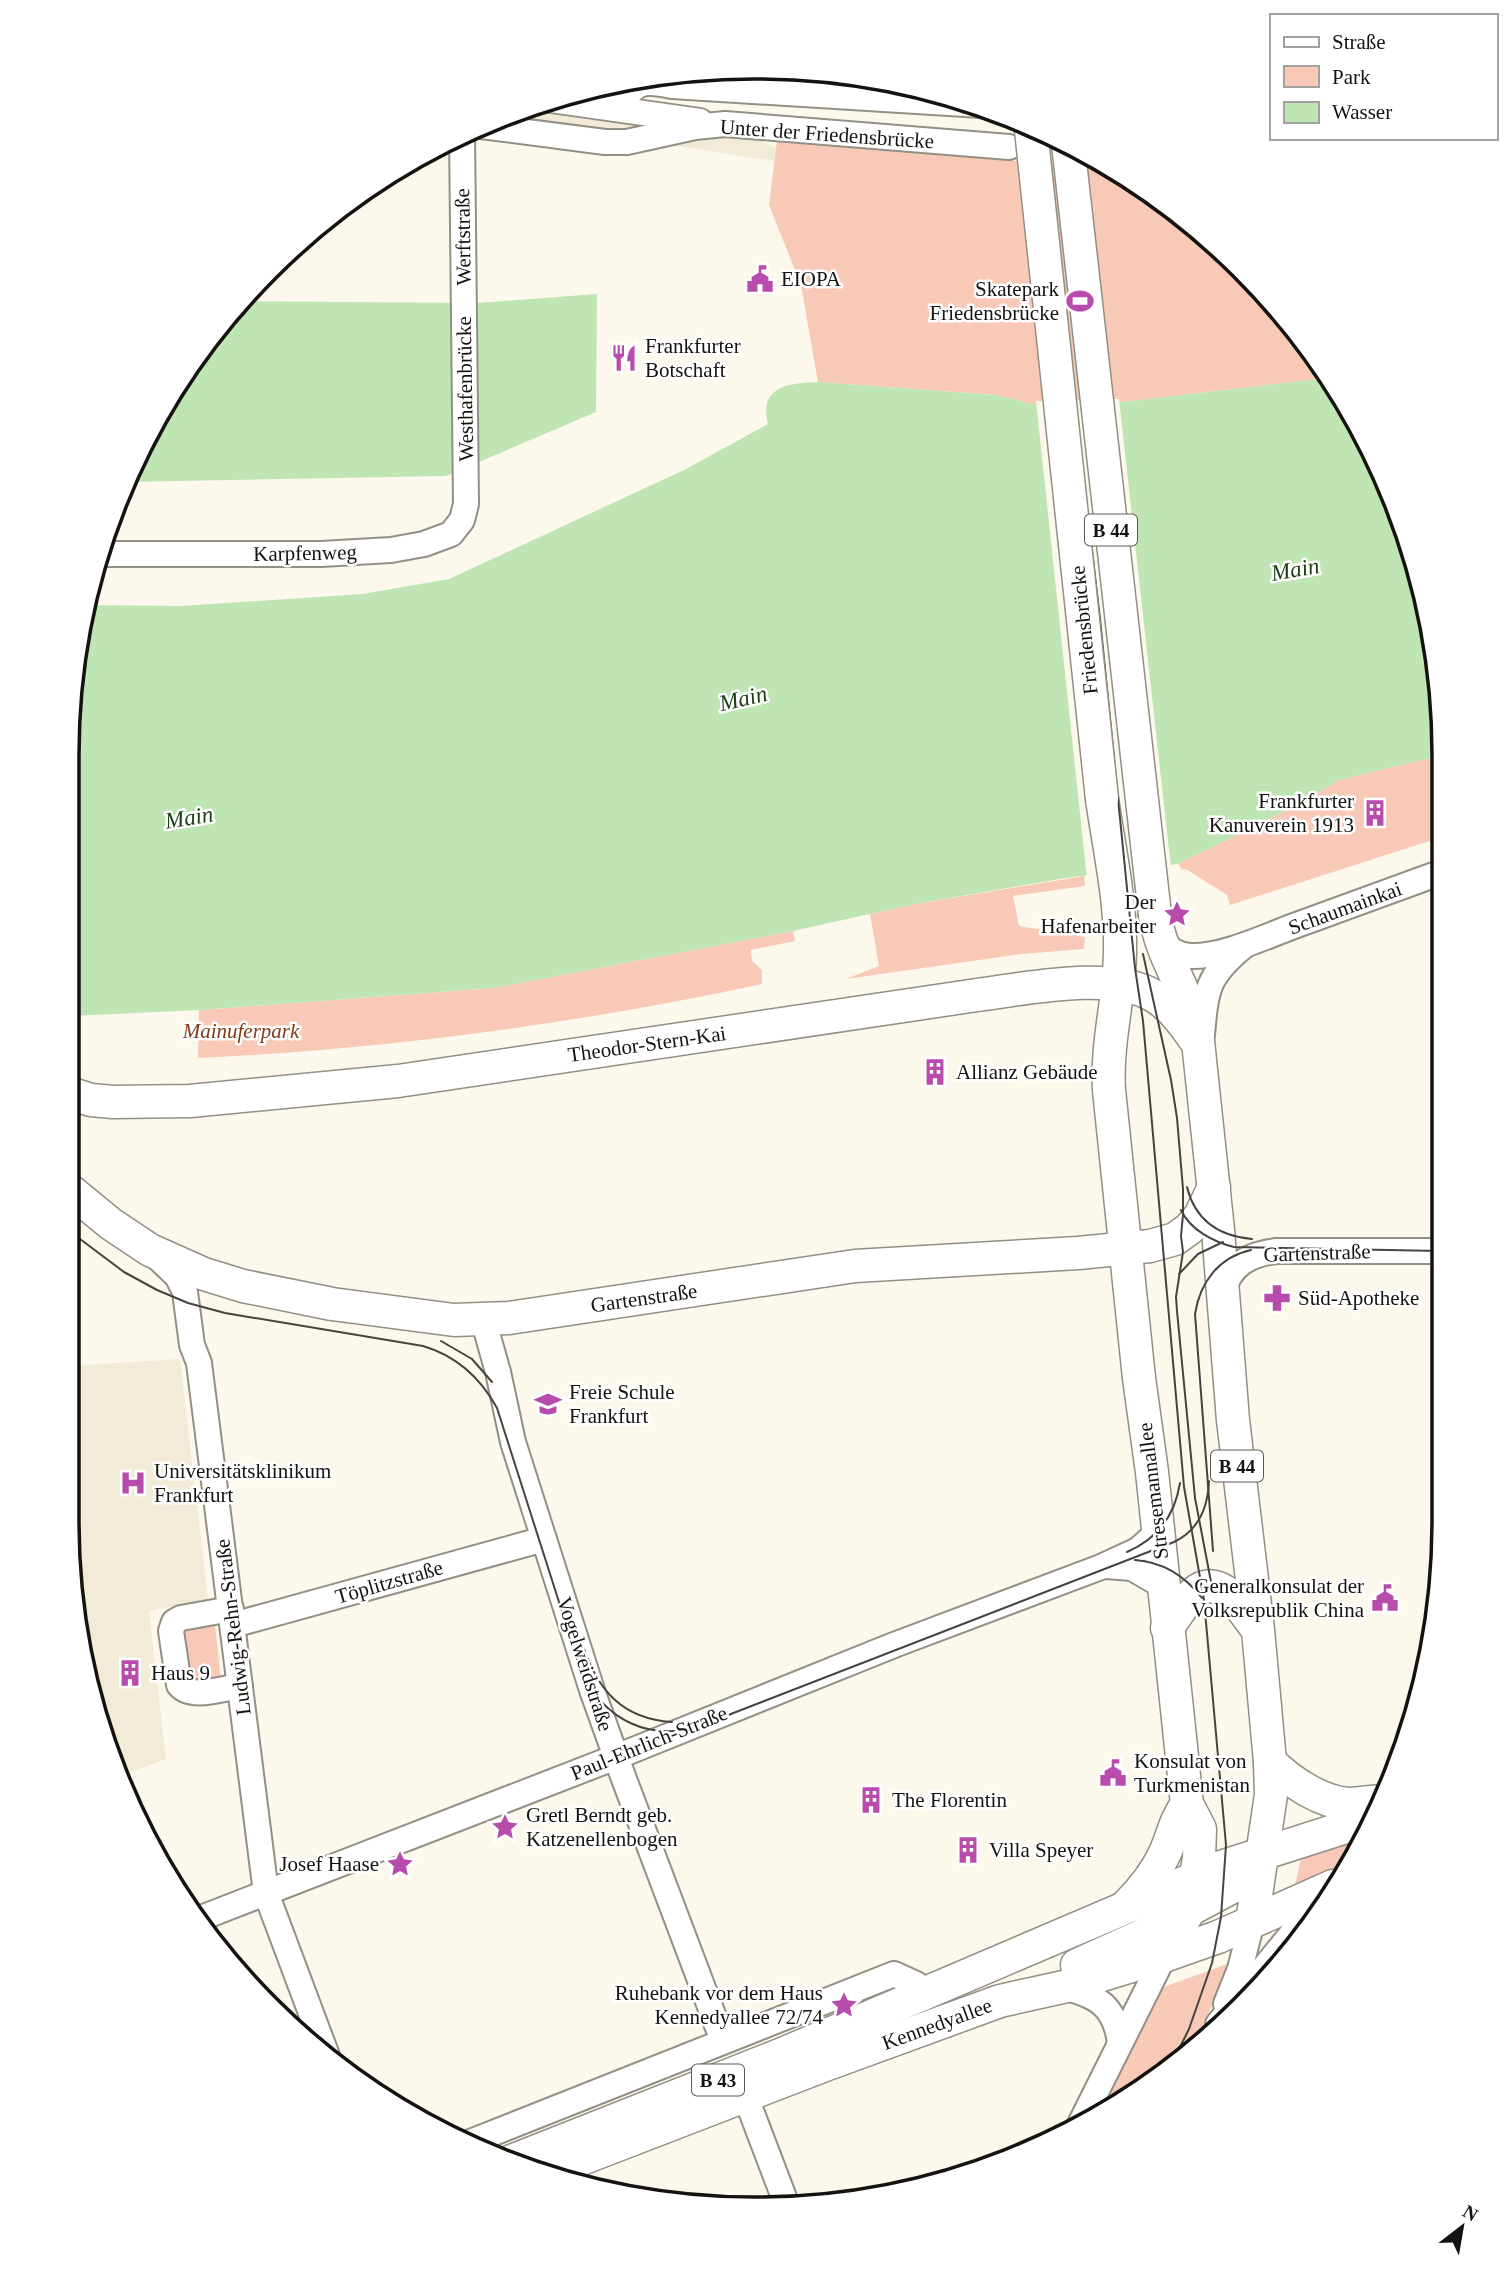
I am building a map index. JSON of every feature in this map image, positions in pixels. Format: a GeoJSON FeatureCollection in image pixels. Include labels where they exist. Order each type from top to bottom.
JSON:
{"type":"FeatureCollection","features":[{"type":"Feature","properties":{"kind":"main road","name":"Friedensbrücke"},"geometry":{"type":"LineString","coordinates":[[1024,135],[1118,920]]}},
{"type":"Feature","properties":{"kind":"main road","name":"Friedensbrücke"},"geometry":{"type":"LineString","coordinates":[[1069,156],[1157,926]]}},
{"type":"Feature","properties":{"kind":"main road","name":"Stresemannallee"},"geometry":{"type":"LineString","coordinates":[[1118,920],[1120,950],[1108,1070],[1125,1249],[1187,1804],[1200,1829],[1201,1845],[1197,1877],[1188,1912],[1164,1956]]}},
{"type":"Feature","properties":{"kind":"main road","name":"B 44"},"geometry":{"type":"LineString","coordinates":[[1157,926],[1191,1009],[1199,1049],[1214,1187],[1238,1471],[1258,1630],[1271,1795],[1252,1922]]}},
{"type":"Feature","properties":{"kind":"main road","name":"Theodor-Stern-Kai"},"geometry":{"type":"LineString","coordinates":[[79,1100],[190,1101],[398,1081],[977,995],[1072,984],[1117,985],[1145,991],[1160,999],[1183,1023],[1199,1049]]}},
{"type":"Feature","properties":{"kind":"main road","name":"Gartenstraße"},"geometry":{"type":"LineString","coordinates":[[79,1198],[111,1224],[150,1250],[204,1274],[332,1304],[454,1320],[509,1318],[855,1266],[1125,1249],[1163,1243],[1181,1236],[1197,1221],[1214,1187]]}},
{"type":"Feature","properties":{"kind":"main road"},"geometry":{"type":"LineString","coordinates":[[1167,1628],[1195,1592],[1202,1588],[1217,1587],[1227,1593],[1258,1630]]}},
{"type":"Feature","properties":{"kind":"main road"},"geometry":{"type":"LineString","coordinates":[[1270,1762],[1289,1780],[1331,1801],[1350,1804],[1370,1802]]}},
{"type":"Feature","properties":{"kind":"main road"},"geometry":{"type":"LineString","coordinates":[[1121,1910],[1145,1887],[1164,1854],[1176,1820],[1187,1804]]}},
{"type":"Feature","properties":{"kind":"main road","name":"Kennedyallee"},"geometry":{"type":"LineString","coordinates":[[524,2156],[780,2055],[1093,1924],[1197,1877],[1361,1822]]}},
{"type":"Feature","properties":{"kind":"main road","name":"B 43"},"geometry":{"type":"LineString","coordinates":[[1000,2001],[1188,1912],[1234,1886],[1263,1853]]}},
{"type":"Feature","properties":{"kind":"main road","name":"Kennedyallee"},"geometry":{"type":"LineString","coordinates":[[559,2168],[1000,2001],[1063,1987],[1227,1934],[1321,1891]]}},
{"type":"Feature","properties":{"kind":"street"},"geometry":{"type":"LineString","coordinates":[[668,85],[931,102]]}},
{"type":"Feature","properties":{"kind":"street"},"geometry":{"type":"LineString","coordinates":[[616,109],[631,91]]}},
{"type":"Feature","properties":{"kind":"street"},"geometry":{"type":"LineString","coordinates":[[576,103],[725,124]]}},
{"type":"Feature","properties":{"kind":"street","name":"Unter der Friedensbrücke"},"geometry":{"type":"LineString","coordinates":[[501,129],[605,142],[627,142],[695,127],[725,124],[1024,135]]}},
{"type":"Feature","properties":{"kind":"street","name":"Werftstraße"},"geometry":{"type":"LineString","coordinates":[[461,147],[464,298]]}},
{"type":"Feature","properties":{"kind":"street","name":"Westhafenbrücke"},"geometry":{"type":"LineString","coordinates":[[464,298],[466,480]]}},
{"type":"Feature","properties":{"kind":"street","name":"Karpfenweg"},"geometry":{"type":"LineString","coordinates":[[110,554],[357,553],[424,544],[456,531],[466,504],[466,480]]}},
{"type":"Feature","properties":{"kind":"street","name":"Schaumainkai"},"geometry":{"type":"LineString","coordinates":[[1157,926],[1170,949],[1188,956],[1210,953],[1247,944],[1432,876]]}},
{"type":"Feature","properties":{"kind":"street","name":"Schaumainkai"},"geometry":{"type":"LineString","coordinates":[[1199,1049],[1206,999],[1214,976],[1247,944]]}},
{"type":"Feature","properties":{"kind":"street","name":"Ludwig-Rehn-Straße"},"geometry":{"type":"LineString","coordinates":[[150,1250],[177,1276],[185,1292],[192,1345],[199,1363],[266,1893],[320,2038]]}},
{"type":"Feature","properties":{"kind":"street","name":"Gartenstraße"},"geometry":{"type":"LineString","coordinates":[[1222,1301],[1224,1286],[1230,1273],[1243,1260],[1261,1253],[1432,1251]]}},
{"type":"Feature","properties":{"kind":"street","name":"Vogelweidstraße"},"geometry":{"type":"LineString","coordinates":[[484,1319],[513,1442],[593,1693],[723,2041]]}},
{"type":"Feature","properties":{"kind":"street","name":"Paul-Ehrlich-Straße"},"geometry":{"type":"LineString","coordinates":[[207,1916],[894,1645],[1101,1567],[1138,1550],[1158,1532]]}},
{"type":"Feature","properties":{"kind":"street","name":"Töplitzstraße"},"geometry":{"type":"LineString","coordinates":[[240,1686],[192,1693],[184,1690],[179,1685],[171,1631],[174,1622],[181,1618],[232,1617],[544,1539]]}},
{"type":"Feature","properties":{"kind":"street","name":"Paul-Ehrlich-Straße"},"geometry":{"type":"LineString","coordinates":[[1101,1567],[1119,1565],[1132,1568],[1163,1586]]}},
{"type":"Feature","properties":{"kind":"street"},"geometry":{"type":"LineString","coordinates":[[1224,2008],[1240,1969],[1252,1922]]}},
{"type":"Feature","properties":{"kind":"street","name":"Stresemannallee"},"geometry":{"type":"LineString","coordinates":[[1086,2111],[1164,1956]]}},
{"type":"Feature","properties":{"kind":"street","name":"Kennedyallee"},"geometry":{"type":"LineString","coordinates":[[480,2138],[894,1974],[916,1984],[925,1993]]}},
{"type":"Feature","properties":{"kind":"street"},"geometry":{"type":"LineString","coordinates":[[1063,1987],[1089,1994],[1101,2002],[1115,2021],[1120,2043]]}},
{"type":"Feature","properties":{"kind":"street"},"geometry":{"type":"LineString","coordinates":[[746,2095],[784,2196]]}},
{"type":"Feature","properties":{"kind":"shaded area"},"geometry":{"type":"Polygon","coordinates":[[[576,103],[725,124],[776,148],[894,179],[676,146],[502,128],[576,103]]]}},
{"type":"Feature","properties":{"kind":"shaded area","name":"Universitätsklinikum Frankfurt"},"geometry":{"type":"Polygon","coordinates":[[[180,1359],[208,1599],[149,1611],[166,1759],[128,1773],[102,1696],[85,1609],[80,1565],[79,1366],[180,1359]]]}},
{"type":"Feature","properties":{"kind":"green space"},"geometry":{"type":"Polygon","coordinates":[[[777,140],[1092,168],[1131,193],[1202,247],[1264,309],[1317,379],[1122,402],[1032,404],[996,395],[818,382],[801,285],[769,205],[777,140]]]}},
{"type":"Feature","properties":{"kind":"green space"},"geometry":{"type":"Polygon","coordinates":[[[1432,758],[1432,840],[1230,905],[1227,895],[1186,869],[1182,870],[1178,864],[1287,810],[1339,780],[1432,758]]]}},
{"type":"Feature","properties":{"kind":"green space"},"geometry":{"type":"Polygon","coordinates":[[[1084,876],[1085,886],[1013,896],[1019,926],[1085,937],[1084,949],[1022,954],[846,979],[879,966],[870,914],[1084,876]]]}},
{"type":"Feature","properties":{"kind":"green space","name":"Mainuferpark"},"geometry":{"type":"Polygon","coordinates":[[[793,931],[795,941],[751,950],[752,961],[762,970],[762,984],[622,1011],[482,1033],[340,1048],[198,1058],[199,1010],[493,988],[793,931]]]}},
{"type":"Feature","properties":{"kind":"green space"},"geometry":{"type":"Polygon","coordinates":[[[215,1626],[221,1678],[190,1682],[184,1630],[215,1626]]]}},
{"type":"Feature","properties":{"kind":"green space"},"geometry":{"type":"Polygon","coordinates":[[[1352,1840],[1332,1875],[1293,1893],[1302,1855],[1352,1840]]]}},
{"type":"Feature","properties":{"kind":"green space"},"geometry":{"type":"Polygon","coordinates":[[[1230,1963],[1202,2029],[1131,2083],[1093,2108],[1150,1992],[1230,1963]]]}},
{"type":"Feature","properties":{"kind":"water"},"geometry":{"type":"Polygon","coordinates":[[[597,294],[596,412],[446,476],[137,482],[169,417],[193,380],[254,301],[477,303],[597,294]]]}},
{"type":"Feature","properties":{"kind":"water","name":"Main"},"geometry":{"type":"Polygon","coordinates":[[[1317,379],[1342,417],[1381,497],[1409,580],[1426,667],[1432,758],[1339,780],[1287,810],[1178,864],[1066,878],[915,904],[793,931],[493,988],[199,1010],[79,1016],[80,711],[96,605],[181,606],[363,594],[449,579],[684,470],[768,424],[766,411],[772,394],[797,384],[818,382],[996,395],[1032,404],[1122,402],[1317,379]]]}},
{"type":"Feature","properties":{"kind":"pier"},"geometry":{"type":"Polygon","coordinates":[[[1119,399],[1171,868],[1087,879],[1036,401],[1119,399]]]}},
{"type":"Feature","properties":{"kind":"tram line"},"geometry":{"type":"LineString","coordinates":[[1044,144],[1100,619],[1135,968],[1143,1021],[1184,1487],[1204,1600],[1226,1845],[1221,1917],[1212,1963],[1180,2046]]}},
{"type":"Feature","properties":{"kind":"tram line"},"geometry":{"type":"LineString","coordinates":[[1143,954],[1177,1118],[1183,1189],[1183,1252],[1176,1297],[1177,1311],[1195,1498],[1212,1587]]}},
{"type":"Feature","properties":{"kind":"tram line"},"geometry":{"type":"LineString","coordinates":[[1187,1187],[1196,1209],[1210,1224],[1229,1234],[1252,1239]]}},
{"type":"Feature","properties":{"kind":"tram line"},"geometry":{"type":"LineString","coordinates":[[1181,1210],[1190,1224],[1203,1234],[1234,1247],[1432,1251]]}},
{"type":"Feature","properties":{"kind":"tram line"},"geometry":{"type":"LineString","coordinates":[[79,1238],[124,1272],[188,1303],[225,1313],[423,1346],[447,1356],[466,1369],[483,1387],[497,1408],[582,1674],[603,1704],[616,1715],[647,1729],[681,1730],[700,1726],[1174,1542],[1190,1531],[1201,1517],[1207,1500],[1209,1481]]}},
{"type":"Feature","properties":{"kind":"tram line"},"geometry":{"type":"LineString","coordinates":[[1179,1274],[1198,1254],[1223,1242]]}},
{"type":"Feature","properties":{"kind":"tram line"},"geometry":{"type":"LineString","coordinates":[[1213,1551],[1195,1314],[1201,1291],[1213,1273],[1229,1258],[1251,1250]]}},
{"type":"Feature","properties":{"kind":"tram line"},"geometry":{"type":"LineString","coordinates":[[441,1341],[472,1359],[492,1382]]}},
{"type":"Feature","properties":{"kind":"tram line"},"geometry":{"type":"LineString","coordinates":[[1127,1552],[1138,1547],[1163,1525],[1174,1505],[1180,1483]]}},
{"type":"Feature","properties":{"kind":"tram line"},"geometry":{"type":"LineString","coordinates":[[1135,1560],[1155,1564],[1173,1572],[1202,1598]]}},
{"type":"Feature","properties":{"kind":"tram line"},"geometry":{"type":"LineString","coordinates":[[583,1646],[596,1676],[615,1700],[640,1715],[672,1722]]}},
{"type":"Feature","properties":{"kind":"place","name":"EIOPA"},"geometry":{"type":"Point","coordinates":[760,279]}},
{"type":"Feature","properties":{"kind":"place","name":"Skatepark Friedensbrücke"},"geometry":{"type":"Point","coordinates":[1080,301]}},
{"type":"Feature","properties":{"kind":"place","name":"Frankfurter Botschaft"},"geometry":{"type":"Point","coordinates":[624,358]}},
{"type":"Feature","properties":{"kind":"place","name":"Frankfurter Kanuverein 1913"},"geometry":{"type":"Point","coordinates":[1375,813]}},
{"type":"Feature","properties":{"kind":"place","name":"Der Hafenarbeiter"},"geometry":{"type":"Point","coordinates":[1177,914]}},
{"type":"Feature","properties":{"kind":"place","name":"Allianz Gebäude"},"geometry":{"type":"Point","coordinates":[935,1072]}},
{"type":"Feature","properties":{"kind":"place","name":"Süd-Apotheke"},"geometry":{"type":"Point","coordinates":[1277,1298]}},
{"type":"Feature","properties":{"kind":"place","name":"Freie Schule Frankfurt"},"geometry":{"type":"Point","coordinates":[548,1404]}},
{"type":"Feature","properties":{"kind":"place","name":"Universitätsklinikum Frankfurt"},"geometry":{"type":"Point","coordinates":[133,1483]}},
{"type":"Feature","properties":{"kind":"place","name":"Generalkonsulat der Volksrepublik China"},"geometry":{"type":"Point","coordinates":[1385,1598]}},
{"type":"Feature","properties":{"kind":"place","name":"Haus 9"},"geometry":{"type":"Point","coordinates":[130,1673]}},
{"type":"Feature","properties":{"kind":"place","name":"Konsulat von Turkmenistan"},"geometry":{"type":"Point","coordinates":[1113,1773]}},
{"type":"Feature","properties":{"kind":"place","name":"The Florentin"},"geometry":{"type":"Point","coordinates":[871,1800]}},
{"type":"Feature","properties":{"kind":"place","name":"Gretl Berndt geb. Katzenellenbogen"},"geometry":{"type":"Point","coordinates":[505,1827]}},
{"type":"Feature","properties":{"kind":"place","name":"Villa Speyer"},"geometry":{"type":"Point","coordinates":[968,1850]}},
{"type":"Feature","properties":{"kind":"place","name":"Josef Haase"},"geometry":{"type":"Point","coordinates":[400,1864]}},
{"type":"Feature","properties":{"kind":"place","name":"Ruhebank vor dem Haus Kennedyallee 72/74"},"geometry":{"type":"Point","coordinates":[844,2005]}}]}
